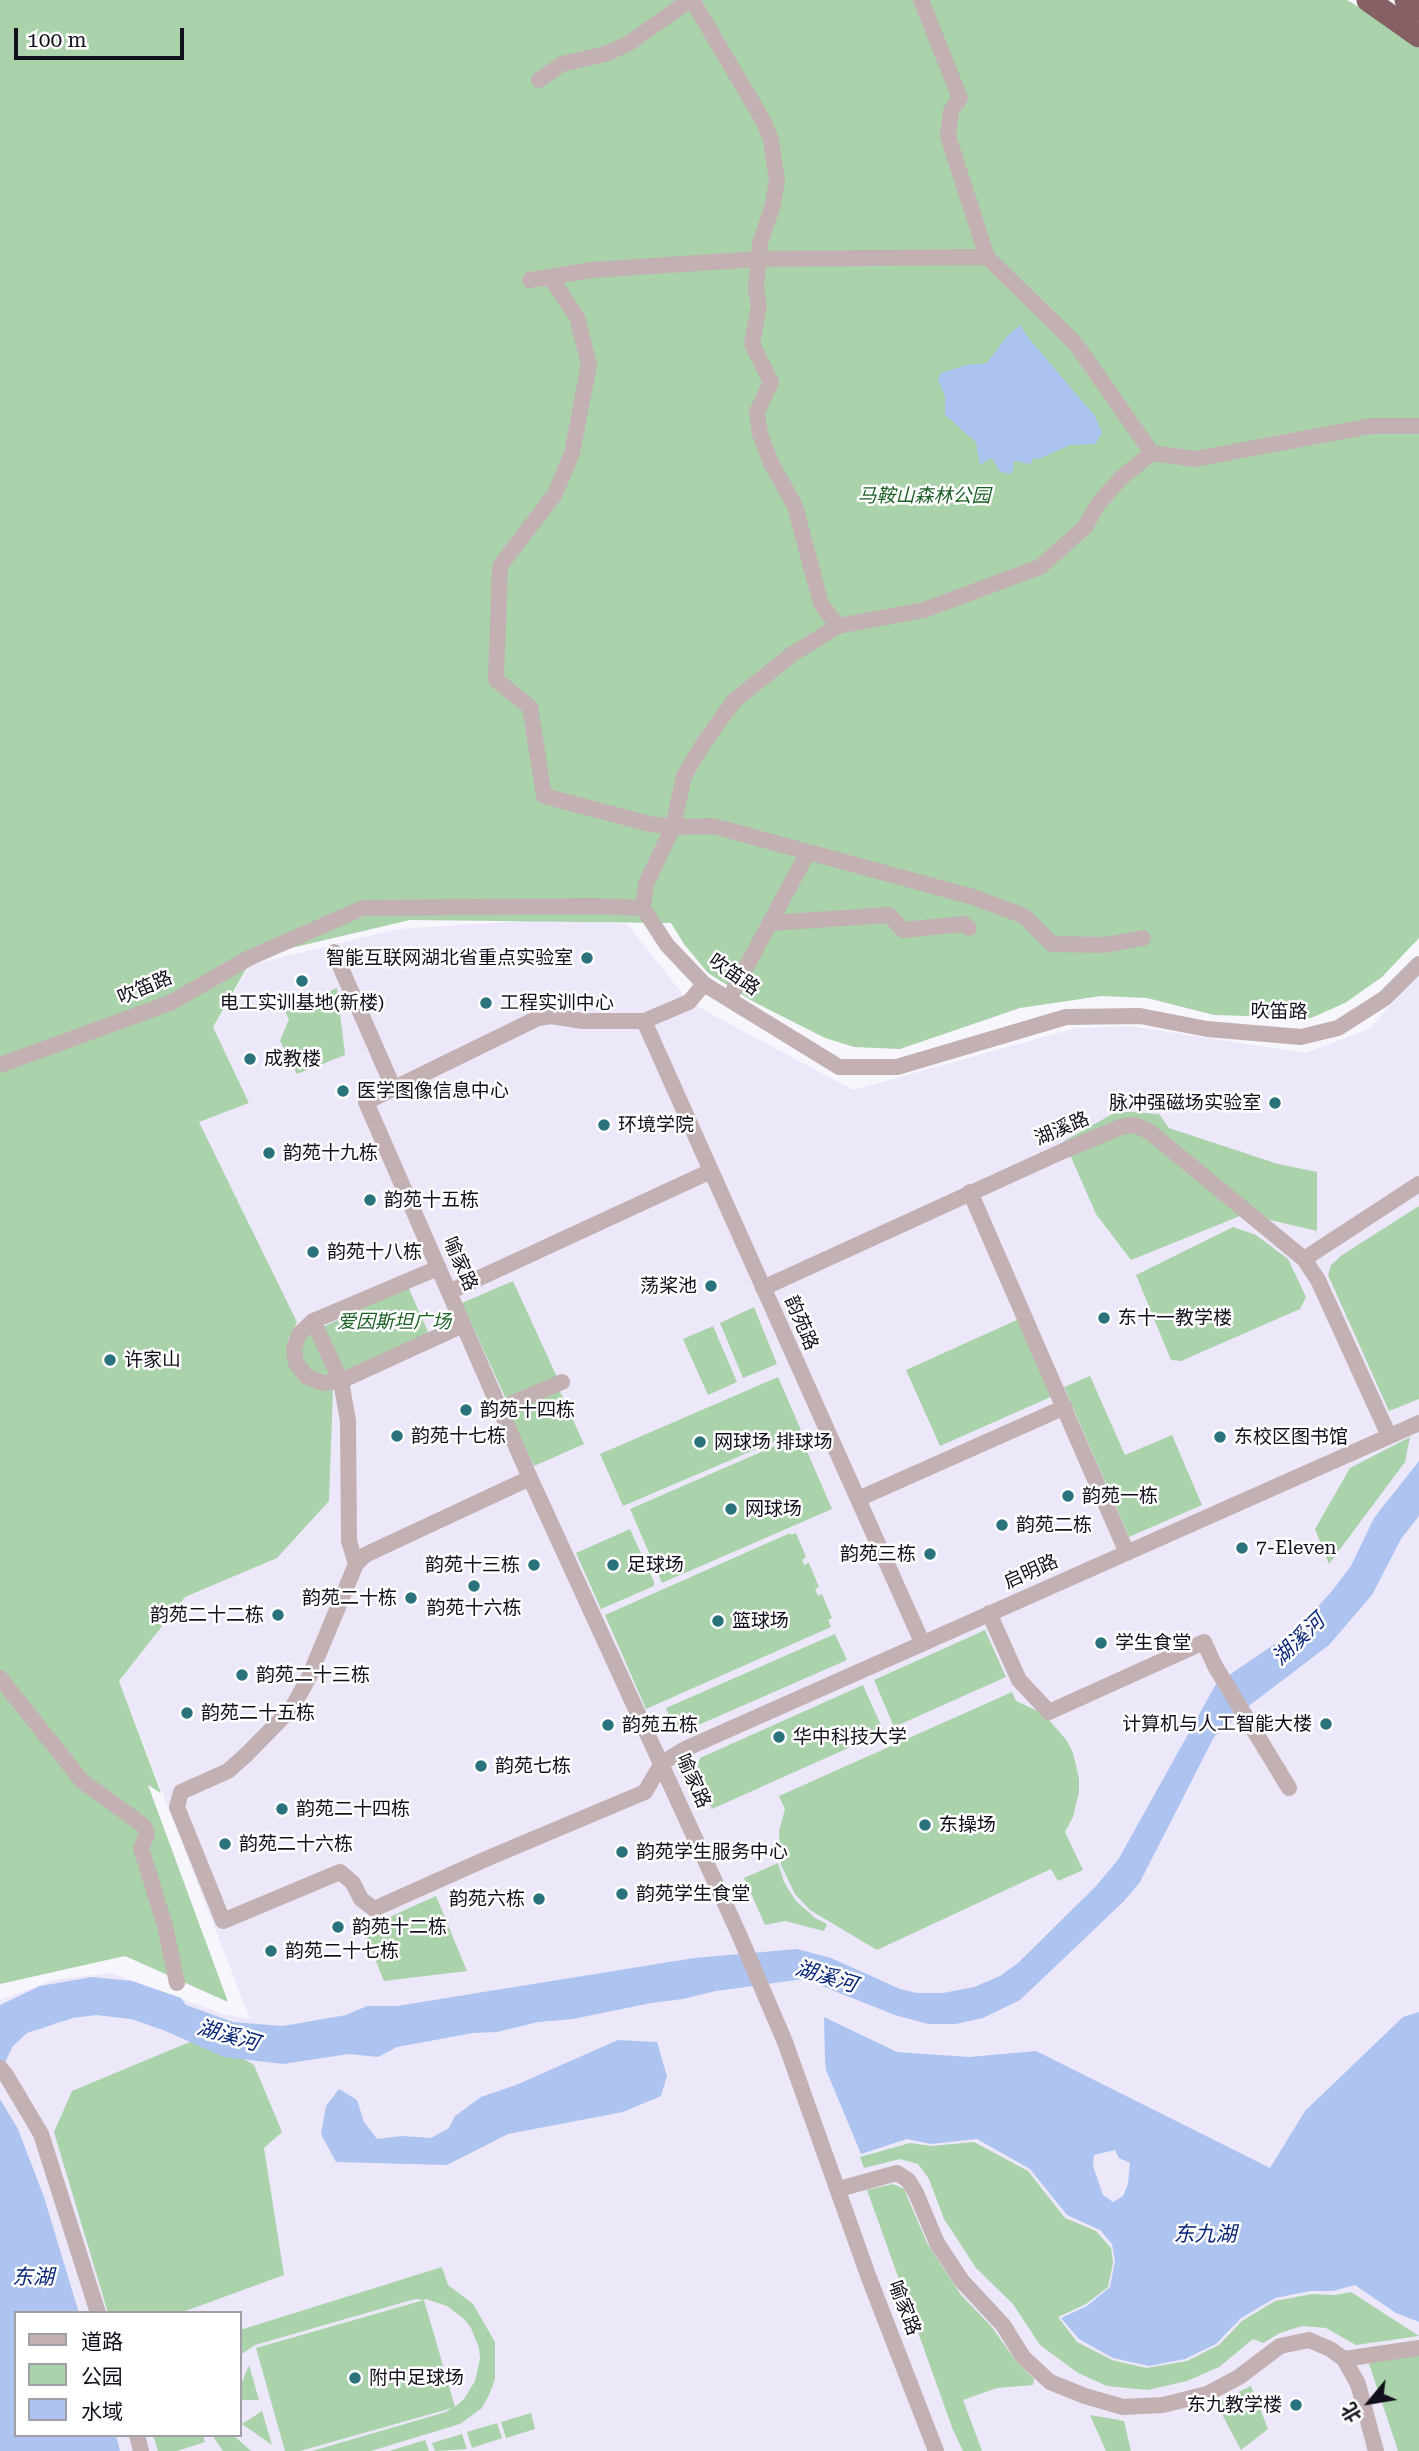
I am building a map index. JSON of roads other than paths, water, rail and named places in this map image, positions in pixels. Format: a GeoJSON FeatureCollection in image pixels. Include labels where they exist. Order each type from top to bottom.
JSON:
{"type":"FeatureCollection","features":[{"type":"Feature","properties":{"kind":"highway"},"geometry":{"type":"LineString","coordinates":[[1368,0],[1419,36]]}},
{"type":"Feature","properties":{"kind":"highway"},"geometry":{"type":"LineString","coordinates":[[1406,0],[1419,10]]}},
{"type":"Feature","properties":{"kind":"street"},"geometry":{"type":"LineString","coordinates":[[539,80],[562,64],[605,54],[628,44],[691,0],[764,122],[771,140],[777,181],[772,208],[760,243],[756,289],[759,305],[752,344],[772,382],[757,412],[760,434],[771,463],[795,506],[821,604],[838,626]]}},
{"type":"Feature","properties":{"kind":"street"},"geometry":{"type":"LineString","coordinates":[[921,0],[960,98],[951,111],[948,136],[987,257],[1075,344],[1152,453],[1195,459],[1371,426],[1419,426]]}},
{"type":"Feature","properties":{"kind":"street"},"geometry":{"type":"LineString","coordinates":[[530,280],[592,271],[759,259],[987,257]]}},
{"type":"Feature","properties":{"kind":"street"},"geometry":{"type":"LineString","coordinates":[[550,277],[577,317],[589,365],[572,453],[555,494],[500,566],[496,680],[530,706],[544,796],[650,824],[673,827],[713,826],[973,897],[1024,916],[1052,944],[1105,945],[1143,938]]}},
{"type":"Feature","properties":{"kind":"street"},"geometry":{"type":"LineString","coordinates":[[643,908],[646,884],[673,827],[684,776],[734,701],[791,654],[838,626],[924,610],[1040,567],[1085,527],[1098,504],[1121,478],[1152,453]]}},
{"type":"Feature","properties":{"kind":"street"},"geometry":{"type":"LineString","coordinates":[[729,999],[808,852]]}},
{"type":"Feature","properties":{"kind":"street","name":"吹笛路"},"geometry":{"type":"LineString","coordinates":[[0,1065],[170,1003],[249,958],[363,908],[643,908],[667,945],[704,984],[839,1067],[897,1067],[1066,1017],[1140,1016],[1207,1029],[1301,1037],[1338,1028],[1385,998],[1419,964]]}},
{"type":"Feature","properties":{"kind":"street"},"geometry":{"type":"LineString","coordinates":[[770,923],[889,915],[903,930],[963,924],[969,928]]}},
{"type":"Feature","properties":{"kind":"street"},"geometry":{"type":"LineString","coordinates":[[334,952],[393,1087],[538,1018],[551,1016],[583,1021],[643,1021],[689,1002],[704,984]]}},
{"type":"Feature","properties":{"kind":"street","name":"韵苑路"},"geometry":{"type":"LineString","coordinates":[[643,1021],[922,1642]]}},
{"type":"Feature","properties":{"kind":"street","name":"喻家路"},"geometry":{"type":"LineString","coordinates":[[393,1087],[366,1102],[530,1478],[662,1763],[785,2042],[936,2451]]}},
{"type":"Feature","properties":{"kind":"street","name":"湖溪路"},"geometry":{"type":"LineString","coordinates":[[763,1287],[970,1192],[1121,1127],[1135,1125],[1150,1132],[1304,1258]]}},
{"type":"Feature","properties":{"kind":"street"},"geometry":{"type":"LineString","coordinates":[[449,1292],[711,1171]]}},
{"type":"Feature","properties":{"kind":"street"},"geometry":{"type":"LineString","coordinates":[[1389,1436],[1327,1298],[1304,1258],[1419,1185]]}},
{"type":"Feature","properties":{"kind":"street"},"geometry":{"type":"LineString","coordinates":[[970,1192],[1127,1553]]}},
{"type":"Feature","properties":{"kind":"street"},"geometry":{"type":"LineString","coordinates":[[438,1268],[313,1321],[299,1334],[294,1349],[296,1363],[307,1377],[323,1383],[341,1381],[463,1325]]}},
{"type":"Feature","properties":{"kind":"street"},"geometry":{"type":"LineString","coordinates":[[313,1321],[341,1381],[348,1421],[349,1541],[356,1564]]}},
{"type":"Feature","properties":{"kind":"street"},"geometry":{"type":"LineString","coordinates":[[500,1408],[562,1382]]}},
{"type":"Feature","properties":{"kind":"street"},"geometry":{"type":"LineString","coordinates":[[858,1499],[1065,1407]]}},
{"type":"Feature","properties":{"kind":"street","name":"启明路"},"geometry":{"type":"LineString","coordinates":[[662,1763],[685,1749],[922,1642],[1419,1423]]}},
{"type":"Feature","properties":{"kind":"street"},"geometry":{"type":"LineString","coordinates":[[530,1478],[365,1555],[356,1564],[309,1677],[292,1708],[228,1771],[181,1792],[177,1807],[223,1922],[340,1872],[353,1883],[361,1899],[374,1909],[645,1792],[662,1763]]}},
{"type":"Feature","properties":{"kind":"street"},"geometry":{"type":"LineString","coordinates":[[989,1613],[1019,1680],[1049,1712],[1204,1642],[1217,1670],[1289,1788]]}},
{"type":"Feature","properties":{"kind":"street"},"geometry":{"type":"LineString","coordinates":[[0,1678],[82,1781],[144,1826],[147,1835],[141,1848],[165,1926],[177,1983]]}},
{"type":"Feature","properties":{"kind":"street"},"geometry":{"type":"LineString","coordinates":[[3,2071],[41,2134],[97,2311]]}},
{"type":"Feature","properties":{"kind":"street"},"geometry":{"type":"LineString","coordinates":[[839,2189],[897,2173],[908,2180],[937,2243],[962,2281],[1003,2325],[1023,2357],[1050,2382],[1123,2407],[1163,2405],[1207,2394],[1239,2377],[1280,2346],[1309,2340],[1330,2349],[1344,2359],[1358,2384],[1376,2451]]}},
{"type":"Feature","properties":{"kind":"street"},"geometry":{"type":"LineString","coordinates":[[1344,2359],[1419,2347]]}},
{"type":"Feature","properties":{"kind":"water"},"geometry":{"type":"Polygon","coordinates":[[[1021,325],[1026,335],[1095,416],[1102,433],[1095,444],[1070,445],[1039,459],[1033,458],[1031,464],[1014,461],[1012,474],[1000,472],[992,458],[980,465],[976,442],[945,415],[945,396],[938,380],[941,373],[967,365],[987,363],[1009,334],[1021,325]]]}},
{"type":"Feature","properties":{"kind":"water","name":"湖溪河"},"geometry":{"type":"Polygon","coordinates":[[[1419,1461],[1419,1516],[1401,1539],[1372,1595],[1329,1645],[1246,1708],[1214,1737],[1140,1882],[1124,1901],[1020,2000],[983,2018],[956,2024],[928,2024],[895,2015],[804,1979],[716,1991],[573,2019],[538,2022],[497,2032],[473,2033],[397,2047],[378,2057],[349,2054],[283,2064],[224,2057],[131,2019],[96,2015],[73,2018],[27,2033],[13,2046],[0,2073],[0,2005],[40,1986],[92,1977],[132,1981],[181,1998],[186,2005],[233,2022],[283,2026],[346,2015],[367,2006],[397,2006],[694,1958],[797,1949],[831,1958],[900,1989],[917,1993],[943,1993],[974,1987],[1000,1976],[1018,1963],[1096,1886],[1118,1860],[1216,1684],[1298,1628],[1332,1591],[1351,1566],[1374,1518],[1419,1461]]]}},
{"type":"Feature","properties":{"kind":"water","name":"东九湖"},"geometry":{"type":"Polygon","coordinates":[[[1419,2012],[1419,2322],[1396,2313],[1355,2285],[1333,2291],[1310,2291],[1275,2298],[1241,2318],[1216,2344],[1185,2359],[1149,2366],[1113,2358],[1079,2339],[1061,2318],[1087,2306],[1110,2287],[1115,2261],[1112,2244],[1100,2230],[1067,2215],[1030,2169],[977,2139],[931,2144],[907,2139],[861,2154],[826,2070],[825,2058],[824,2017],[897,2052],[969,2057],[1036,2051],[1270,2168],[1305,2111],[1403,2017],[1419,2012]],[[1115,2150],[1094,2155],[1093,2166],[1103,2195],[1113,2202],[1123,2196],[1128,2184],[1130,2163],[1119,2158],[1115,2150]]]}},
{"type":"Feature","properties":{"kind":"water"},"geometry":{"type":"Polygon","coordinates":[[[618,2040],[657,2042],[667,2076],[661,2096],[623,2112],[508,2134],[447,2165],[336,2162],[321,2134],[326,2106],[339,2089],[357,2100],[364,2122],[377,2139],[402,2136],[431,2138],[449,2128],[455,2116],[481,2097],[516,2085],[618,2040]]]}},
{"type":"Feature","properties":{"kind":"water","name":"东湖"},"geometry":{"type":"Polygon","coordinates":[[[0,2099],[18,2129],[44,2197],[78,2311],[14,2311],[14,2437],[116,2437],[120,2451],[0,2451],[0,2099]]]}},
{"type":"Feature","properties":{"kind":"place","name":"智能互联网湖北省重点实验室"},"geometry":{"type":"Point","coordinates":[587,958]}},
{"type":"Feature","properties":{"kind":"place","name":"电工实训基地(新楼)"},"geometry":{"type":"Point","coordinates":[302,981]}},
{"type":"Feature","properties":{"kind":"place","name":"工程实训中心"},"geometry":{"type":"Point","coordinates":[486,1003]}},
{"type":"Feature","properties":{"kind":"place","name":"成教楼"},"geometry":{"type":"Point","coordinates":[250,1059]}},
{"type":"Feature","properties":{"kind":"place","name":"医学图像信息中心"},"geometry":{"type":"Point","coordinates":[343,1091]}},
{"type":"Feature","properties":{"kind":"place","name":"脉冲强磁场实验室"},"geometry":{"type":"Point","coordinates":[1275,1103]}},
{"type":"Feature","properties":{"kind":"place","name":"环境学院"},"geometry":{"type":"Point","coordinates":[604,1125]}},
{"type":"Feature","properties":{"kind":"place","name":"韵苑十九栋"},"geometry":{"type":"Point","coordinates":[269,1153]}},
{"type":"Feature","properties":{"kind":"place","name":"韵苑十五栋"},"geometry":{"type":"Point","coordinates":[370,1200]}},
{"type":"Feature","properties":{"kind":"place","name":"韵苑十八栋"},"geometry":{"type":"Point","coordinates":[313,1252]}},
{"type":"Feature","properties":{"kind":"place","name":"荡桨池"},"geometry":{"type":"Point","coordinates":[711,1286]}},
{"type":"Feature","properties":{"kind":"place","name":"东十一教学楼"},"geometry":{"type":"Point","coordinates":[1104,1318]}},
{"type":"Feature","properties":{"kind":"place","name":"许家山"},"geometry":{"type":"Point","coordinates":[110,1360]}},
{"type":"Feature","properties":{"kind":"place","name":"韵苑十四栋"},"geometry":{"type":"Point","coordinates":[466,1410]}},
{"type":"Feature","properties":{"kind":"place","name":"韵苑十七栋"},"geometry":{"type":"Point","coordinates":[397,1436]}},
{"type":"Feature","properties":{"kind":"place","name":"东校区图书馆"},"geometry":{"type":"Point","coordinates":[1220,1437]}},
{"type":"Feature","properties":{"kind":"place","name":"网球场 排球场"},"geometry":{"type":"Point","coordinates":[700,1442]}},
{"type":"Feature","properties":{"kind":"place","name":"韵苑一栋"},"geometry":{"type":"Point","coordinates":[1068,1496]}},
{"type":"Feature","properties":{"kind":"place","name":"网球场"},"geometry":{"type":"Point","coordinates":[731,1509]}},
{"type":"Feature","properties":{"kind":"place","name":"韵苑二栋"},"geometry":{"type":"Point","coordinates":[1002,1525]}},
{"type":"Feature","properties":{"kind":"place","name":"7-Eleven"},"geometry":{"type":"Point","coordinates":[1242,1548]}},
{"type":"Feature","properties":{"kind":"place","name":"韵苑三栋"},"geometry":{"type":"Point","coordinates":[930,1554]}},
{"type":"Feature","properties":{"kind":"place","name":"韵苑十三栋"},"geometry":{"type":"Point","coordinates":[534,1565]}},
{"type":"Feature","properties":{"kind":"place","name":"足球场"},"geometry":{"type":"Point","coordinates":[613,1565]}},
{"type":"Feature","properties":{"kind":"place","name":"韵苑十六栋"},"geometry":{"type":"Point","coordinates":[474,1586]}},
{"type":"Feature","properties":{"kind":"place","name":"韵苑二十栋"},"geometry":{"type":"Point","coordinates":[411,1598]}},
{"type":"Feature","properties":{"kind":"place","name":"韵苑二十二栋"},"geometry":{"type":"Point","coordinates":[278,1615]}},
{"type":"Feature","properties":{"kind":"place","name":"篮球场"},"geometry":{"type":"Point","coordinates":[718,1621]}},
{"type":"Feature","properties":{"kind":"place","name":"学生食堂"},"geometry":{"type":"Point","coordinates":[1101,1643]}},
{"type":"Feature","properties":{"kind":"place","name":"韵苑二十三栋"},"geometry":{"type":"Point","coordinates":[242,1675]}},
{"type":"Feature","properties":{"kind":"place","name":"韵苑二十五栋"},"geometry":{"type":"Point","coordinates":[187,1713]}},
{"type":"Feature","properties":{"kind":"place","name":"计算机与人工智能大楼"},"geometry":{"type":"Point","coordinates":[1326,1724]}},
{"type":"Feature","properties":{"kind":"place","name":"韵苑五栋"},"geometry":{"type":"Point","coordinates":[608,1725]}},
{"type":"Feature","properties":{"kind":"place","name":"华中科技大学"},"geometry":{"type":"Point","coordinates":[779,1737]}},
{"type":"Feature","properties":{"kind":"place","name":"韵苑七栋"},"geometry":{"type":"Point","coordinates":[481,1766]}},
{"type":"Feature","properties":{"kind":"place","name":"韵苑二十四栋"},"geometry":{"type":"Point","coordinates":[282,1809]}},
{"type":"Feature","properties":{"kind":"place","name":"东操场"},"geometry":{"type":"Point","coordinates":[925,1825]}},
{"type":"Feature","properties":{"kind":"place","name":"韵苑二十六栋"},"geometry":{"type":"Point","coordinates":[225,1844]}},
{"type":"Feature","properties":{"kind":"place","name":"韵苑学生服务中心"},"geometry":{"type":"Point","coordinates":[622,1852]}},
{"type":"Feature","properties":{"kind":"place","name":"韵苑学生食堂"},"geometry":{"type":"Point","coordinates":[622,1894]}},
{"type":"Feature","properties":{"kind":"place","name":"韵苑六栋"},"geometry":{"type":"Point","coordinates":[539,1899]}},
{"type":"Feature","properties":{"kind":"place","name":"韵苑十二栋"},"geometry":{"type":"Point","coordinates":[338,1927]}},
{"type":"Feature","properties":{"kind":"place","name":"韵苑二十七栋"},"geometry":{"type":"Point","coordinates":[271,1951]}},
{"type":"Feature","properties":{"kind":"place","name":"附中足球场"},"geometry":{"type":"Point","coordinates":[355,2378]}},
{"type":"Feature","properties":{"kind":"place","name":"东九教学楼"},"geometry":{"type":"Point","coordinates":[1296,2405]}},
{"type":"Feature","properties":{"kind":"park label","name":"马鞍山森林公园"},"geometry":{"type":"Point","coordinates":[924,496]}},
{"type":"Feature","properties":{"kind":"park label","name":"爱因斯坦广场"},"geometry":{"type":"Point","coordinates":[394,1322]}}]}
